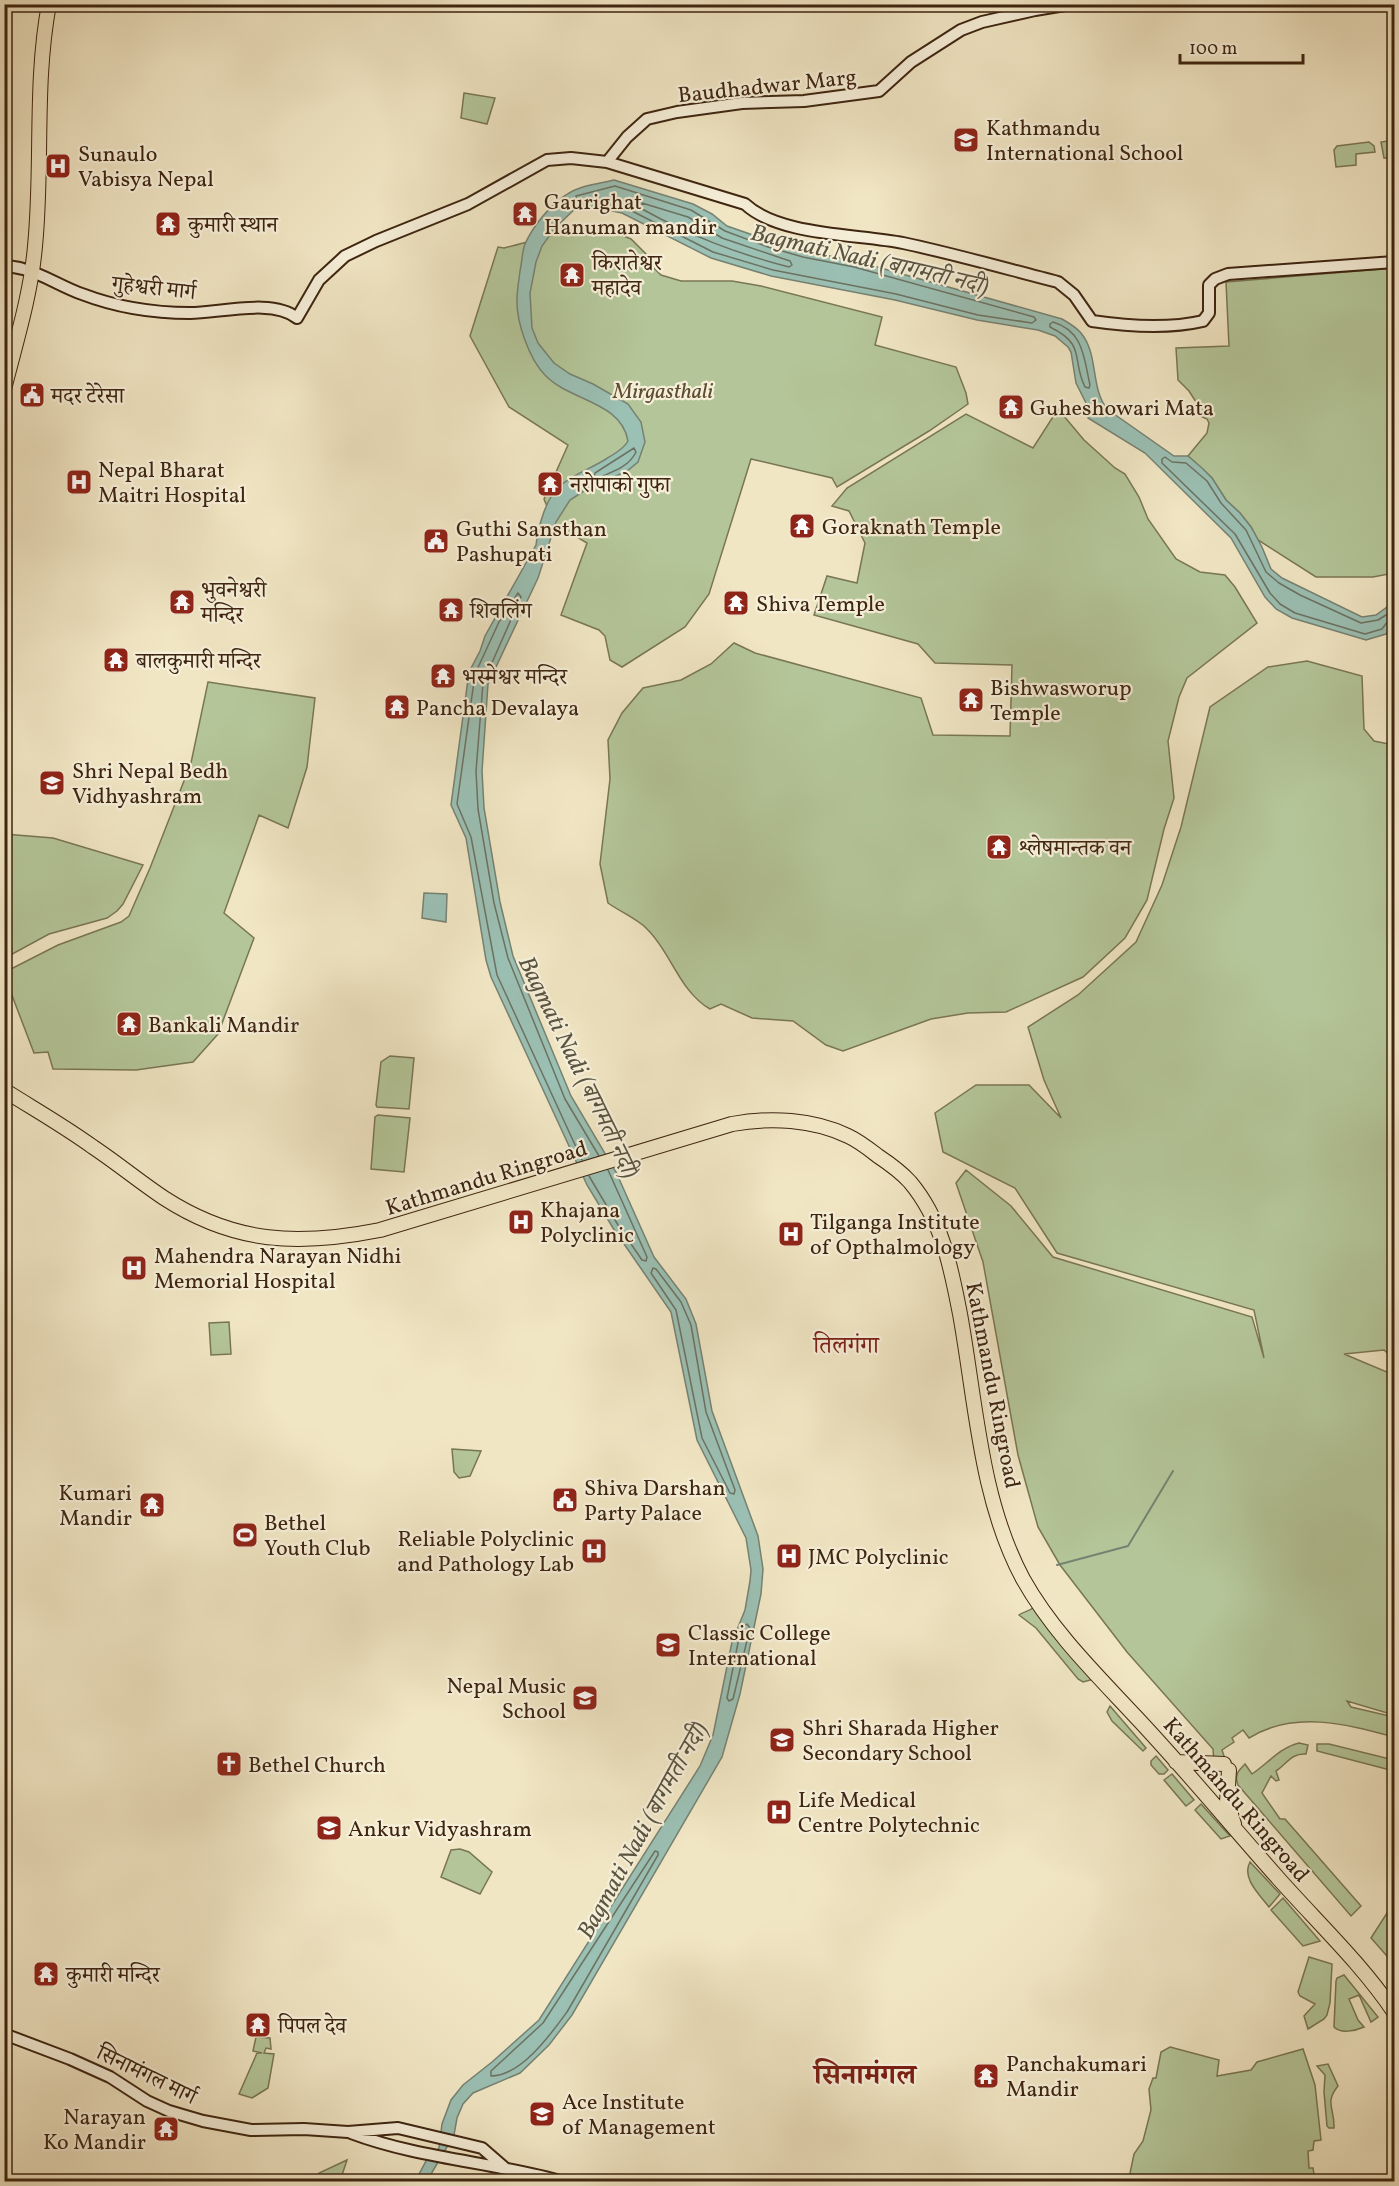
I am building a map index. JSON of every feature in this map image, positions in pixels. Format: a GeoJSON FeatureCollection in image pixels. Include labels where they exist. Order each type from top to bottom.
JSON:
{"type":"FeatureCollection","features":[{"type":"Feature","properties":{"kind":"highway"},"geometry":{"type":"LineString","coordinates":[[4,389],[32,275],[40,86],[44,29],[49,4]]}},
{"type":"Feature","properties":{"kind":"highway","name":"Kathmandu Ringroad"},"geometry":{"type":"LineString","coordinates":[[4,1090],[63,1125],[165,1198],[221,1226],[256,1237],[310,1240],[365,1233],[410,1222],[751,1120],[790,1120],[848,1136],[898,1170],[922,1198],[936,1224],[950,1262],[987,1471],[1002,1532],[1037,1602],[1066,1640],[1206,1794],[1237,1833],[1361,1970],[1395,2012]]}},
{"type":"Feature","properties":{"kind":"highway"},"geometry":{"type":"LineString","coordinates":[[1176,1762],[1226,1767],[1227,1802],[1237,1833]]}},
{"type":"Feature","properties":{"kind":"main road","name":"Baudhadwar Marg"},"geometry":{"type":"LineString","coordinates":[[607,162],[627,137],[647,119],[677,112],[742,103],[804,101],[879,91],[911,62],[961,30],[982,22],[1071,4]]}},
{"type":"Feature","properties":{"kind":"main road"},"geometry":{"type":"LineString","coordinates":[[32,275],[87,303],[133,314],[192,320],[255,314],[297,318],[319,280],[345,256],[468,204],[547,160],[571,158],[607,162],[745,204],[751,210],[779,222],[852,238],[902,243],[1058,282],[1074,295],[1092,321],[1108,324],[1159,325],[1203,321],[1209,313],[1209,285],[1215,279],[1228,274],[1395,262]]}},
{"type":"Feature","properties":{"kind":"main road","name":"गुहेश्वरी मार्ग"},"geometry":{"type":"LineString","coordinates":[[8,266],[98,300],[135,308],[188,313],[238,308],[281,310],[291,312],[297,318]]}},
{"type":"Feature","properties":{"kind":"main road","name":"सिनामंगल मार्ग"},"geometry":{"type":"LineString","coordinates":[[4,2034],[103,2073],[169,2111],[203,2121],[251,2130],[304,2129],[348,2132]]}},
{"type":"Feature","properties":{"kind":"main road"},"geometry":{"type":"LineString","coordinates":[[348,2132],[398,2128],[482,2148],[505,2168]]}},
{"type":"Feature","properties":{"kind":"main road"},"geometry":{"type":"LineString","coordinates":[[348,2132],[379,2144],[564,2181]]}},
{"type":"Feature","properties":{"kind":"green space"},"geometry":{"type":"Polygon","coordinates":[[[464,93],[495,98],[487,124],[461,118],[464,93]]]}},
{"type":"Feature","properties":{"kind":"green space"},"geometry":{"type":"Polygon","coordinates":[[[1394,140],[1394,158],[1384,158],[1381,142],[1394,140]]]}},
{"type":"Feature","properties":{"kind":"green space"},"geometry":{"type":"Polygon","coordinates":[[[1369,142],[1374,146],[1375,152],[1356,154],[1356,165],[1336,167],[1334,150],[1337,146],[1369,142]]]}},
{"type":"Feature","properties":{"kind":"green space","name":"Mirgasthali"},"geometry":{"type":"Polygon","coordinates":[[[602,227],[631,239],[646,254],[650,264],[661,275],[681,281],[732,281],[761,286],[882,317],[875,345],[956,367],[968,404],[929,431],[837,487],[832,478],[751,459],[709,594],[685,627],[622,667],[610,660],[605,636],[599,630],[561,615],[587,543],[577,537],[557,531],[544,499],[568,445],[509,407],[470,336],[498,247],[504,248],[564,232],[602,227]]]}},
{"type":"Feature","properties":{"kind":"green space"},"geometry":{"type":"Polygon","coordinates":[[[1394,268],[1394,573],[1373,577],[1316,577],[1258,540],[1251,527],[1226,500],[1212,478],[1188,456],[1207,433],[1209,423],[1207,419],[1196,414],[1198,405],[1178,380],[1176,348],[1229,346],[1226,282],[1394,268]]]}},
{"type":"Feature","properties":{"kind":"green space"},"geometry":{"type":"Polygon","coordinates":[[[1058,409],[1084,440],[1125,474],[1139,497],[1148,519],[1176,559],[1200,572],[1225,575],[1257,623],[1187,678],[1179,697],[1168,741],[1174,798],[1147,900],[1125,938],[1083,977],[1006,1012],[968,1013],[931,1019],[843,1051],[826,1045],[793,1021],[752,1018],[721,1004],[710,1009],[690,992],[663,949],[647,929],[608,903],[600,864],[610,779],[608,740],[622,713],[643,688],[681,680],[711,664],[734,643],[755,653],[921,698],[933,735],[1010,736],[1012,665],[935,663],[918,644],[814,615],[827,576],[857,583],[865,543],[849,511],[832,506],[847,488],[966,414],[1033,448],[1058,409]]]}},
{"type":"Feature","properties":{"kind":"green space"},"geometry":{"type":"Polygon","coordinates":[[[1307,661],[1362,676],[1364,729],[1374,741],[1394,745],[1394,1245],[1391,1255],[1394,1260],[1394,1359],[1384,1350],[1344,1354],[1394,1375],[1394,1715],[1347,1701],[1351,1707],[1394,1717],[1394,1737],[1339,1724],[1302,1722],[1284,1724],[1266,1729],[1249,1738],[1243,1730],[1232,1738],[1234,1742],[1222,1750],[1224,1756],[1214,1763],[1213,1749],[1127,1652],[1060,1565],[1038,1527],[1018,1455],[983,1262],[956,1183],[966,1170],[1011,1206],[1053,1257],[1252,1317],[1264,1358],[1254,1310],[1057,1253],[1015,1188],[943,1152],[935,1113],[976,1085],[1029,1085],[1061,1118],[1044,1080],[1028,1027],[1078,995],[1136,942],[1162,885],[1181,827],[1210,707],[1268,667],[1307,661]]]}},
{"type":"Feature","properties":{"kind":"green space"},"geometry":{"type":"Polygon","coordinates":[[[208,682],[315,698],[307,767],[288,828],[259,815],[224,913],[254,938],[218,1034],[193,1062],[136,1070],[53,1069],[48,1052],[34,1053],[5,972],[58,945],[121,922],[129,916],[191,763],[208,682]]]}},
{"type":"Feature","properties":{"kind":"green space"},"geometry":{"type":"Polygon","coordinates":[[[4,834],[53,838],[143,865],[123,904],[107,918],[49,934],[5,958],[4,834]]]}},
{"type":"Feature","properties":{"kind":"green space"},"geometry":{"type":"Polygon","coordinates":[[[390,1056],[414,1058],[409,1109],[377,1107],[376,1105],[381,1062],[390,1056]]]}},
{"type":"Feature","properties":{"kind":"green space"},"geometry":{"type":"Polygon","coordinates":[[[378,1115],[410,1118],[404,1172],[371,1169],[375,1117],[378,1115]]]}},
{"type":"Feature","properties":{"kind":"green space"},"geometry":{"type":"Polygon","coordinates":[[[229,1322],[231,1354],[211,1355],[209,1323],[229,1322]]]}},
{"type":"Feature","properties":{"kind":"green space"},"geometry":{"type":"Polygon","coordinates":[[[452,1449],[481,1451],[470,1476],[459,1478],[454,1472],[452,1449]]]}},
{"type":"Feature","properties":{"kind":"green space"},"geometry":{"type":"Polygon","coordinates":[[[1034,1607],[1094,1679],[1083,1682],[1078,1679],[1036,1628],[1019,1615],[1034,1607]]]}},
{"type":"Feature","properties":{"kind":"green space"},"geometry":{"type":"Polygon","coordinates":[[[1110,1706],[1146,1748],[1143,1751],[1112,1721],[1107,1712],[1110,1706]]]}},
{"type":"Feature","properties":{"kind":"green space"},"geometry":{"type":"Polygon","coordinates":[[[1299,1743],[1308,1745],[1306,1754],[1293,1757],[1276,1771],[1279,1780],[1276,1781],[1271,1776],[1262,1793],[1280,1819],[1285,1819],[1361,1906],[1351,1916],[1237,1782],[1237,1773],[1245,1764],[1252,1774],[1280,1752],[1299,1743]]]}},
{"type":"Feature","properties":{"kind":"green space"},"geometry":{"type":"Polygon","coordinates":[[[1317,1744],[1329,1744],[1394,1760],[1394,1771],[1317,1751],[1317,1744]]]}},
{"type":"Feature","properties":{"kind":"green space"},"geometry":{"type":"Polygon","coordinates":[[[1156,1756],[1168,1770],[1164,1774],[1159,1774],[1151,1765],[1151,1761],[1156,1756]]]}},
{"type":"Feature","properties":{"kind":"green space"},"geometry":{"type":"Polygon","coordinates":[[[1172,1774],[1194,1800],[1186,1806],[1164,1780],[1172,1774]]]}},
{"type":"Feature","properties":{"kind":"green space"},"geometry":{"type":"Polygon","coordinates":[[[1201,1804],[1230,1836],[1221,1839],[1195,1810],[1201,1804]]]}},
{"type":"Feature","properties":{"kind":"green space"},"geometry":{"type":"Polygon","coordinates":[[[460,1849],[469,1852],[492,1872],[480,1894],[441,1877],[451,1850],[460,1849]]]}},
{"type":"Feature","properties":{"kind":"green space"},"geometry":{"type":"Polygon","coordinates":[[[1250,1862],[1280,1894],[1269,1907],[1250,1880],[1248,1868],[1250,1862]]]}},
{"type":"Feature","properties":{"kind":"green space"},"geometry":{"type":"Polygon","coordinates":[[[1283,1898],[1320,1941],[1303,1946],[1271,1910],[1283,1898]]]}},
{"type":"Feature","properties":{"kind":"green space"},"geometry":{"type":"Polygon","coordinates":[[[1394,1902],[1394,1964],[1371,1938],[1394,1902]]]}},
{"type":"Feature","properties":{"kind":"green space"},"geometry":{"type":"Polygon","coordinates":[[[1309,1957],[1332,1964],[1330,2003],[1327,2015],[1308,2029],[1304,2016],[1315,2004],[1300,1996],[1298,1992],[1309,1957]]]}},
{"type":"Feature","properties":{"kind":"green space"},"geometry":{"type":"Polygon","coordinates":[[[1344,1975],[1378,2017],[1371,2022],[1359,1995],[1349,1999],[1358,2020],[1364,2027],[1356,2030],[1340,2031],[1334,2027],[1336,1981],[1344,1975]]]}},
{"type":"Feature","properties":{"kind":"green space"},"geometry":{"type":"Polygon","coordinates":[[[256,2037],[270,2038],[271,2049],[266,2048],[264,2053],[274,2054],[268,2088],[252,2098],[239,2094],[257,2053],[262,2053],[253,2051],[256,2037]]]}},
{"type":"Feature","properties":{"kind":"green space"},"geometry":{"type":"Polygon","coordinates":[[[1170,2047],[1219,2060],[1217,2076],[1251,2070],[1257,2062],[1303,2049],[1315,2085],[1321,2140],[1314,2141],[1313,2150],[1308,2151],[1309,2168],[1313,2168],[1315,2181],[1146,2182],[1129,2178],[1134,2154],[1143,2141],[1151,2110],[1149,2089],[1153,2078],[1156,2078],[1161,2052],[1170,2047]]]}},
{"type":"Feature","properties":{"kind":"green space"},"geometry":{"type":"Polygon","coordinates":[[[1328,2064],[1338,2086],[1331,2102],[1334,2128],[1327,2126],[1325,2075],[1317,2066],[1328,2064]]]}},
{"type":"Feature","properties":{"kind":"green space"},"geometry":{"type":"Polygon","coordinates":[[[347,2160],[340,2181],[313,2181],[319,2173],[347,2160]]]}},
{"type":"Feature","properties":{"kind":"water"},"geometry":{"type":"Polygon","coordinates":[[[614,180],[693,204],[712,214],[727,226],[770,241],[804,251],[856,261],[1062,319],[1077,329],[1087,342],[1098,391],[1107,409],[1174,456],[1188,456],[1202,468],[1212,478],[1226,500],[1251,527],[1271,569],[1282,578],[1362,617],[1376,615],[1394,602],[1394,623],[1386,634],[1366,640],[1292,618],[1276,609],[1265,597],[1231,538],[1145,453],[1088,418],[1086,403],[1076,383],[1071,352],[1055,336],[1038,330],[977,320],[895,300],[771,276],[711,258],[622,213],[593,207],[577,207],[555,228],[542,246],[536,262],[530,293],[532,328],[538,343],[554,363],[570,374],[628,404],[641,422],[645,442],[638,462],[627,471],[587,489],[570,500],[556,522],[538,578],[488,684],[482,771],[484,808],[500,902],[513,956],[571,1096],[616,1172],[654,1257],[686,1299],[696,1324],[712,1411],[758,1536],[763,1569],[761,1594],[740,1694],[722,1757],[572,2015],[549,2045],[520,2073],[473,2093],[463,2104],[457,2118],[454,2135],[427,2181],[415,2182],[426,2161],[439,2148],[442,2124],[451,2100],[463,2085],[539,2020],[700,1766],[713,1735],[732,1642],[745,1610],[750,1581],[751,1570],[746,1538],[697,1440],[671,1312],[613,1228],[587,1185],[491,977],[486,960],[466,838],[451,805],[469,672],[485,636],[536,545],[547,504],[561,485],[615,453],[628,441],[615,417],[605,409],[555,384],[539,368],[529,350],[517,308],[523,250],[537,223],[554,204],[571,192],[614,180]]]}},
{"type":"Feature","properties":{"kind":"water"},"geometry":{"type":"Polygon","coordinates":[[[424,893],[447,894],[446,922],[422,918],[424,893]]]}},
{"type":"Feature","properties":{"kind":"waterway"},"geometry":{"type":"LineString","coordinates":[[1057,1565],[1128,1546],[1173,1471]]}},
{"type":"Feature","properties":{"kind":"place","name":"Kathmandu International School"},"geometry":{"type":"Point","coordinates":[966,140]}},
{"type":"Feature","properties":{"kind":"place","name":"Sunaulo Vabisya Nepal"},"geometry":{"type":"Point","coordinates":[58,166]}},
{"type":"Feature","properties":{"kind":"place","name":"Gaurighat Hanuman mandir"},"geometry":{"type":"Point","coordinates":[525,214]}},
{"type":"Feature","properties":{"kind":"place","name":"कुमारी स्थान"},"geometry":{"type":"Point","coordinates":[168,224]}},
{"type":"Feature","properties":{"kind":"place","name":"किरातेश्वर महादेव"},"geometry":{"type":"Point","coordinates":[572,275]}},
{"type":"Feature","properties":{"kind":"place","name":"मदर टेरेसा"},"geometry":{"type":"Point","coordinates":[32,395]}},
{"type":"Feature","properties":{"kind":"place","name":"Guheshowari Mata"},"geometry":{"type":"Point","coordinates":[1011,407]}},
{"type":"Feature","properties":{"kind":"place","name":"Nepal Bharat Maitri Hospital"},"geometry":{"type":"Point","coordinates":[79,482]}},
{"type":"Feature","properties":{"kind":"place","name":"नरोपाको गुफा"},"geometry":{"type":"Point","coordinates":[550,484]}},
{"type":"Feature","properties":{"kind":"place","name":"Goraknath Temple"},"geometry":{"type":"Point","coordinates":[802,526]}},
{"type":"Feature","properties":{"kind":"place","name":"Guthi Sansthan Pashupati"},"geometry":{"type":"Point","coordinates":[436,541]}},
{"type":"Feature","properties":{"kind":"place","name":"भुवनेश्वरी मन्दिर"},"geometry":{"type":"Point","coordinates":[182,602]}},
{"type":"Feature","properties":{"kind":"place","name":"Shiva Temple"},"geometry":{"type":"Point","coordinates":[736,603]}},
{"type":"Feature","properties":{"kind":"place","name":"शिवलिंग"},"geometry":{"type":"Point","coordinates":[451,610]}},
{"type":"Feature","properties":{"kind":"place","name":"बालकुमारी मन्दिर"},"geometry":{"type":"Point","coordinates":[116,660]}},
{"type":"Feature","properties":{"kind":"place","name":"भस्मेश्वर मन्दिर"},"geometry":{"type":"Point","coordinates":[443,676]}},
{"type":"Feature","properties":{"kind":"place","name":"Bishwasworup Temple"},"geometry":{"type":"Point","coordinates":[971,700]}},
{"type":"Feature","properties":{"kind":"place","name":"Pancha Devalaya"},"geometry":{"type":"Point","coordinates":[397,707]}},
{"type":"Feature","properties":{"kind":"place","name":"Shri Nepal Bedh Vidhyashram"},"geometry":{"type":"Point","coordinates":[52,783]}},
{"type":"Feature","properties":{"kind":"place","name":"श्लेषमान्तक वन"},"geometry":{"type":"Point","coordinates":[999,847]}},
{"type":"Feature","properties":{"kind":"place","name":"Bankali Mandir"},"geometry":{"type":"Point","coordinates":[129,1024]}},
{"type":"Feature","properties":{"kind":"place","name":"Khajana Polyclinic"},"geometry":{"type":"Point","coordinates":[521,1222]}},
{"type":"Feature","properties":{"kind":"place","name":"Tilganga Institute of Opthalmology"},"geometry":{"type":"Point","coordinates":[791,1234]}},
{"type":"Feature","properties":{"kind":"place","name":"Mahendra Narayan Nidhi Memorial Hospital"},"geometry":{"type":"Point","coordinates":[134,1268]}},
{"type":"Feature","properties":{"kind":"place","name":"Shiva Darshan Party Palace"},"geometry":{"type":"Point","coordinates":[565,1500]}},
{"type":"Feature","properties":{"kind":"place","name":"Kumari Mandir"},"geometry":{"type":"Point","coordinates":[152,1505]}},
{"type":"Feature","properties":{"kind":"place","name":"Bethel Youth Club"},"geometry":{"type":"Point","coordinates":[245,1535]}},
{"type":"Feature","properties":{"kind":"place","name":"Reliable Polyclinic and Pathology Lab"},"geometry":{"type":"Point","coordinates":[594,1551]}},
{"type":"Feature","properties":{"kind":"place","name":"JMC Polyclinic"},"geometry":{"type":"Point","coordinates":[789,1556]}},
{"type":"Feature","properties":{"kind":"place","name":"Classic College International"},"geometry":{"type":"Point","coordinates":[668,1645]}},
{"type":"Feature","properties":{"kind":"place","name":"Nepal Music School"},"geometry":{"type":"Point","coordinates":[585,1698]}},
{"type":"Feature","properties":{"kind":"place","name":"Shri Sharada Higher Secondary School"},"geometry":{"type":"Point","coordinates":[782,1740]}},
{"type":"Feature","properties":{"kind":"place","name":"Bethel Church"},"geometry":{"type":"Point","coordinates":[229,1764]}},
{"type":"Feature","properties":{"kind":"place","name":"Life Medical Centre Polytechnic"},"geometry":{"type":"Point","coordinates":[779,1812]}},
{"type":"Feature","properties":{"kind":"place","name":"Ankur Vidyashram"},"geometry":{"type":"Point","coordinates":[329,1828]}},
{"type":"Feature","properties":{"kind":"place","name":"कुमारी मन्दिर"},"geometry":{"type":"Point","coordinates":[46,1974]}},
{"type":"Feature","properties":{"kind":"place","name":"पिपल देव"},"geometry":{"type":"Point","coordinates":[258,2025]}},
{"type":"Feature","properties":{"kind":"place","name":"Panchakumari Mandir"},"geometry":{"type":"Point","coordinates":[986,2076]}},
{"type":"Feature","properties":{"kind":"place","name":"Ace Institute of Management"},"geometry":{"type":"Point","coordinates":[542,2114]}},
{"type":"Feature","properties":{"kind":"place","name":"Narayan Ko Mandir"},"geometry":{"type":"Point","coordinates":[166,2129]}},
{"type":"Feature","properties":{"kind":"district","name":"तिलगंगा"},"geometry":{"type":"Point","coordinates":[846,1345]}},
{"type":"Feature","properties":{"kind":"district","name":"सिनामंगल"},"geometry":{"type":"Point","coordinates":[865,2074]}},
{"type":"Feature","properties":{"kind":"water label","name":"Bagmati Nadi (बागमती नदी)"},"geometry":{"type":"Point","coordinates":[870,259]}},
{"type":"Feature","properties":{"kind":"water label","name":"Bagmati Nadi (बागमती नदी)"},"geometry":{"type":"Point","coordinates":[579,1067]}},
{"type":"Feature","properties":{"kind":"water label","name":"Bagmati Nadi (बागमती नदी)"},"geometry":{"type":"Point","coordinates":[642,1830]}}]}
